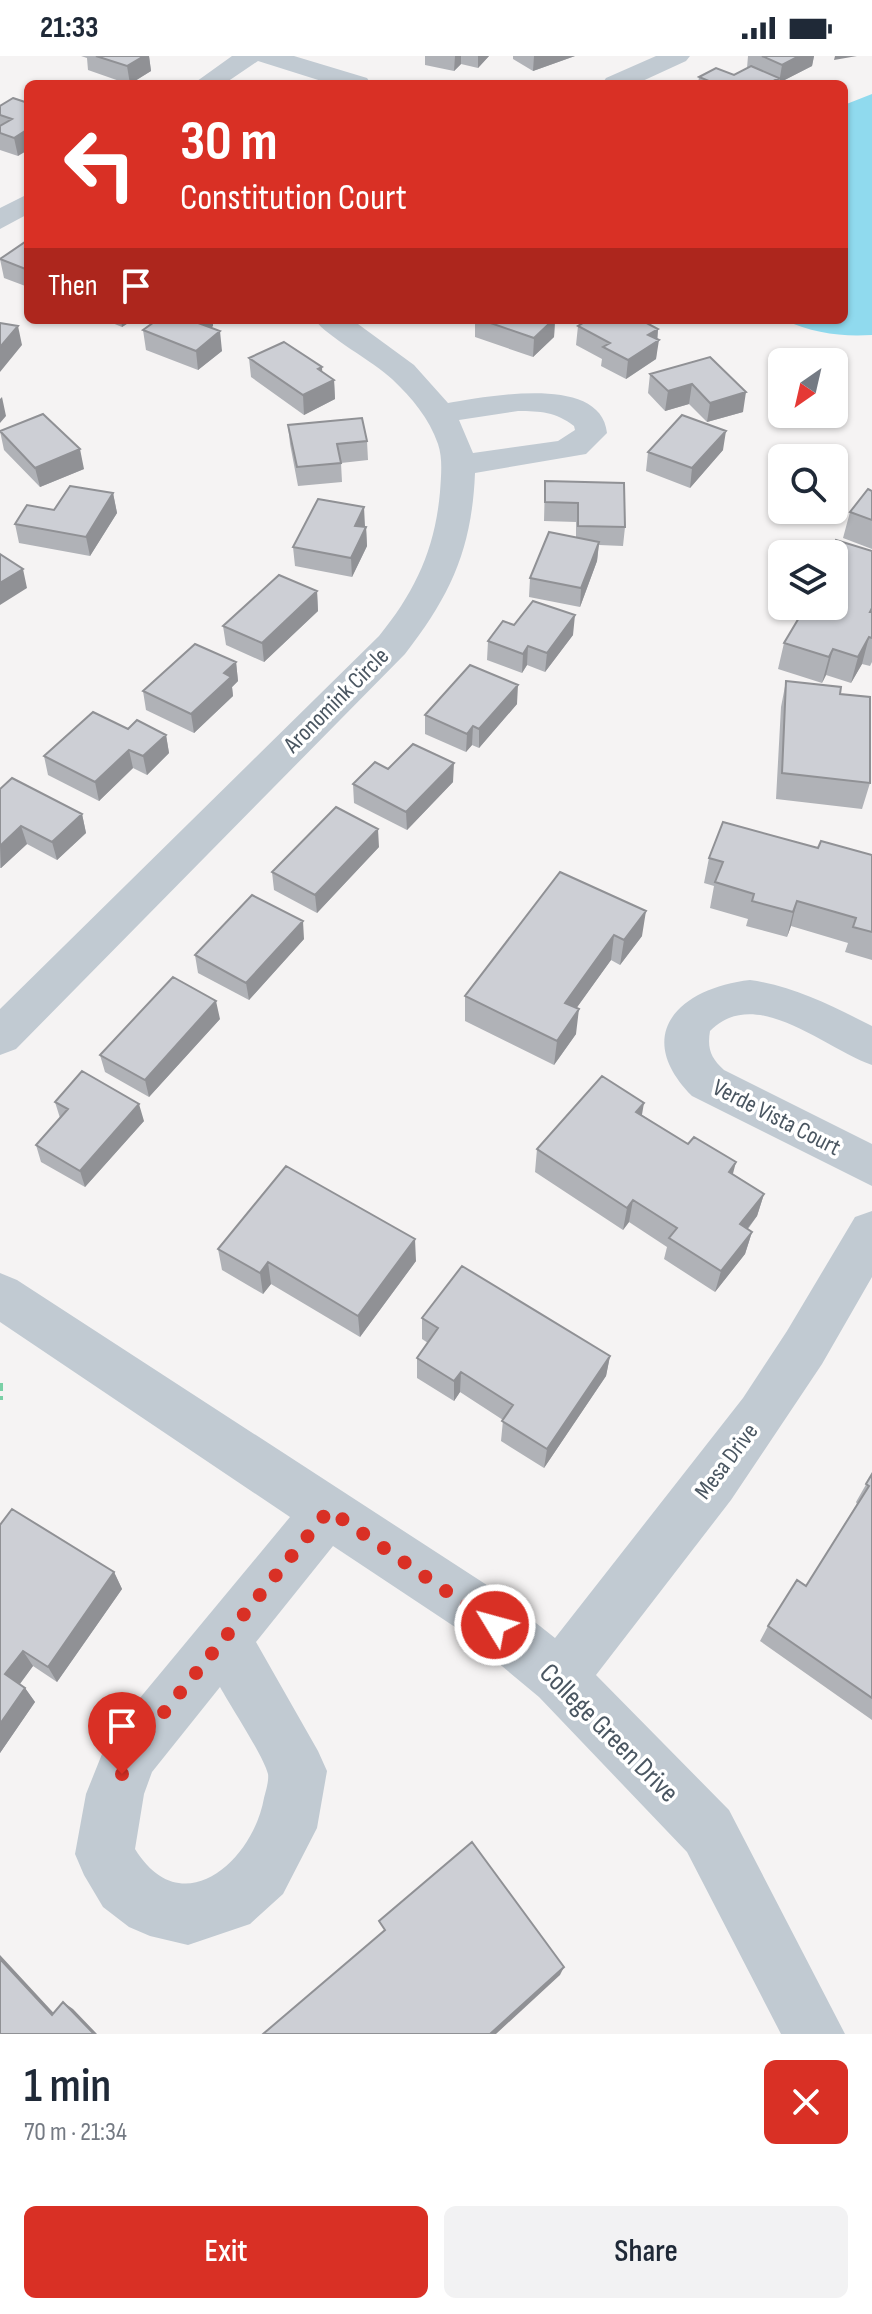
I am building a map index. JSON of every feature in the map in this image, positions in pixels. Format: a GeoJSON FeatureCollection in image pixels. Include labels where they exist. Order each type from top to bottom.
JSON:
{"type":"FeatureCollection","features":[{"type":"Feature","properties":{"kind":"street"},"geometry":{"type":"LineString","coordinates":[[212,80],[249,56]]}},
{"type":"Feature","properties":{"kind":"street"},"geometry":{"type":"LineString","coordinates":[[268,56],[345,80]]}},
{"type":"Feature","properties":{"kind":"street"},"geometry":{"type":"LineString","coordinates":[[624,80],[677,56]]}},
{"type":"Feature","properties":{"kind":"street","name":"Aronomink Circle"},"geometry":{"type":"LineString","coordinates":[[0,1037],[360,677],[413,620],[438,578],[455,528],[459,465],[454,441],[439,414],[381,353],[336,324]]}},
{"type":"Feature","properties":{"kind":"street"},"geometry":{"type":"LineString","coordinates":[[439,414],[542,400],[571,407],[590,422],[591,433],[574,447],[459,465]]}},
{"type":"Feature","properties":{"kind":"street","name":"Verde Vista Court"},"geometry":{"type":"LineString","coordinates":[[872,1047],[778,1001],[750,996],[727,997],[704,1010],[689,1025],[686,1048],[690,1065],[708,1083],[872,1166]]}},
{"type":"Feature","properties":{"kind":"street","name":"Mesa Drive"},"geometry":{"type":"LineString","coordinates":[[559,1677],[619,1604],[761,1414],[813,1335],[872,1232]]}},
{"type":"Feature","properties":{"kind":"street","name":"College Green Drive"},"geometry":{"type":"LineString","coordinates":[[0,1295],[474,1608],[559,1677],[708,1831],[814,2034]]}},
{"type":"Feature","properties":{"kind":"street"},"geometry":{"type":"LineString","coordinates":[[224,1640],[329,1510]]}},
{"type":"Feature","properties":{"kind":"path"},"geometry":{"type":"LineString","coordinates":[[0,1383],[0,1400]]}},
{"type":"Feature","properties":{"kind":"water"},"geometry":{"type":"Polygon","coordinates":[[[872,94],[872,335],[838,335],[795,324],[848,324],[848,103],[872,94]]]}},
{"type":"Feature","properties":{"kind":"building"},"geometry":{"type":"Polygon","coordinates":[[[96,56],[144,56],[127,66],[96,56]]]}},
{"type":"Feature","properties":{"kind":"building"},"geometry":{"type":"Polygon","coordinates":[[[762,56],[799,56],[782,65],[762,56]]]}},
{"type":"Feature","properties":{"kind":"building"},"geometry":{"type":"Polygon","coordinates":[[[751,66],[779,78],[706,80],[699,77],[716,68],[734,75],[751,66]]]}},
{"type":"Feature","properties":{"kind":"building"},"geometry":{"type":"Polygon","coordinates":[[[13,98],[24,102],[24,132],[14,138],[0,133],[0,126],[12,119],[0,115],[0,106],[13,98]]]}},
{"type":"Feature","properties":{"kind":"building"},"geometry":{"type":"Polygon","coordinates":[[[24,243],[24,268],[0,259],[24,243]]]}},
{"type":"Feature","properties":{"kind":"building"},"geometry":{"type":"Polygon","coordinates":[[[0,323],[18,326],[0,347],[0,323]]]}},
{"type":"Feature","properties":{"kind":"building"},"geometry":{"type":"Polygon","coordinates":[[[151,324],[201,324],[220,331],[196,351],[143,330],[151,324]]]}},
{"type":"Feature","properties":{"kind":"building"},"geometry":{"type":"Polygon","coordinates":[[[494,324],[549,324],[534,338],[494,324]]]}},
{"type":"Feature","properties":{"kind":"building"},"geometry":{"type":"Polygon","coordinates":[[[649,324],[658,329],[648,335],[659,340],[628,360],[603,347],[610,343],[578,326],[649,324]]]}},
{"type":"Feature","properties":{"kind":"building"},"geometry":{"type":"Polygon","coordinates":[[[284,342],[322,367],[318,369],[334,380],[303,395],[249,358],[284,342]]]}},
{"type":"Feature","properties":{"kind":"building"},"geometry":{"type":"Polygon","coordinates":[[[710,357],[746,392],[710,403],[692,384],[668,391],[650,374],[710,357]]]}},
{"type":"Feature","properties":{"kind":"building"},"geometry":{"type":"Polygon","coordinates":[[[43,414],[80,449],[35,468],[0,431],[43,414]]]}},
{"type":"Feature","properties":{"kind":"building"},"geometry":{"type":"Polygon","coordinates":[[[682,415],[726,431],[692,468],[648,452],[682,415]]]}},
{"type":"Feature","properties":{"kind":"building"},"geometry":{"type":"Polygon","coordinates":[[[362,418],[367,441],[337,444],[341,463],[297,467],[288,425],[362,418]]]}},
{"type":"Feature","properties":{"kind":"building"},"geometry":{"type":"Polygon","coordinates":[[[545,481],[624,483],[625,527],[578,526],[578,503],[545,502],[545,481]]]}},
{"type":"Feature","properties":{"kind":"building"},"geometry":{"type":"Polygon","coordinates":[[[70,486],[113,493],[86,537],[15,524],[27,505],[54,510],[70,486]]]}},
{"type":"Feature","properties":{"kind":"building"},"geometry":{"type":"Polygon","coordinates":[[[868,489],[872,491],[872,520],[850,512],[868,489]]]}},
{"type":"Feature","properties":{"kind":"building"},"geometry":{"type":"Polygon","coordinates":[[[318,499],[364,507],[355,526],[366,527],[351,558],[293,547],[318,499]]]}},
{"type":"Feature","properties":{"kind":"building"},"geometry":{"type":"Polygon","coordinates":[[[549,532],[599,542],[581,588],[530,578],[549,532]]]}},
{"type":"Feature","properties":{"kind":"building"},"geometry":{"type":"Polygon","coordinates":[[[848,544],[872,551],[872,638],[869,637],[858,657],[833,649],[829,657],[784,643],[798,620],[848,620],[848,544]]]}},
{"type":"Feature","properties":{"kind":"building"},"geometry":{"type":"Polygon","coordinates":[[[0,554],[23,569],[0,583],[0,554]]]}},
{"type":"Feature","properties":{"kind":"building"},"geometry":{"type":"Polygon","coordinates":[[[279,575],[317,591],[262,643],[223,626],[279,575]]]}},
{"type":"Feature","properties":{"kind":"building"},"geometry":{"type":"Polygon","coordinates":[[[533,601],[575,615],[547,653],[528,646],[523,654],[488,641],[503,621],[514,625],[533,601]]]}},
{"type":"Feature","properties":{"kind":"building"},"geometry":{"type":"Polygon","coordinates":[[[195,644],[236,662],[224,673],[231,677],[191,714],[143,691],[195,644]]]}},
{"type":"Feature","properties":{"kind":"building"},"geometry":{"type":"Polygon","coordinates":[[[470,665],[518,685],[479,729],[473,726],[467,734],[425,715],[470,665]]]}},
{"type":"Feature","properties":{"kind":"building"},"geometry":{"type":"Polygon","coordinates":[[[786,681],[841,687],[840,694],[870,697],[870,783],[782,773],[786,681]]]}},
{"type":"Feature","properties":{"kind":"building"},"geometry":{"type":"Polygon","coordinates":[[[93,712],[128,729],[137,720],[166,735],[143,756],[129,750],[95,782],[44,756],[93,712]]]}},
{"type":"Feature","properties":{"kind":"building"},"geometry":{"type":"Polygon","coordinates":[[[413,744],[454,763],[406,812],[353,784],[375,762],[388,769],[413,744]]]}},
{"type":"Feature","properties":{"kind":"building"},"geometry":{"type":"Polygon","coordinates":[[[12,778],[82,814],[52,842],[21,826],[0,846],[0,789],[12,778]]]}},
{"type":"Feature","properties":{"kind":"building"},"geometry":{"type":"Polygon","coordinates":[[[336,807],[378,829],[315,895],[272,872],[336,807]]]}},
{"type":"Feature","properties":{"kind":"building"},"geometry":{"type":"Polygon","coordinates":[[[723,822],[818,848],[821,841],[872,855],[872,932],[853,927],[856,918],[797,901],[793,912],[752,901],[754,894],[715,882],[723,862],[709,858],[723,822]]]}},
{"type":"Feature","properties":{"kind":"building"},"geometry":{"type":"Polygon","coordinates":[[[560,872],[646,911],[624,940],[614,935],[565,1003],[579,1009],[557,1041],[465,996],[560,872]]]}},
{"type":"Feature","properties":{"kind":"building"},"geometry":{"type":"Polygon","coordinates":[[[252,895],[303,921],[246,983],[195,955],[252,895]]]}},
{"type":"Feature","properties":{"kind":"building"},"geometry":{"type":"Polygon","coordinates":[[[173,977],[216,1001],[145,1080],[100,1055],[173,977]]]}},
{"type":"Feature","properties":{"kind":"building"},"geometry":{"type":"Polygon","coordinates":[[[82,1071],[139,1104],[80,1171],[36,1145],[68,1109],[55,1102],[82,1071]]]}},
{"type":"Feature","properties":{"kind":"building"},"geometry":{"type":"Polygon","coordinates":[[[602,1076],[644,1103],[636,1112],[688,1144],[694,1137],[736,1162],[729,1172],[764,1194],[740,1224],[752,1232],[721,1271],[669,1238],[677,1228],[633,1200],[627,1208],[537,1149],[602,1076]]]}},
{"type":"Feature","properties":{"kind":"building"},"geometry":{"type":"Polygon","coordinates":[[[286,1166],[415,1239],[358,1316],[268,1262],[260,1273],[218,1249],[286,1166]]]}},
{"type":"Feature","properties":{"kind":"building"},"geometry":{"type":"Polygon","coordinates":[[[462,1266],[610,1356],[547,1449],[502,1421],[513,1405],[461,1372],[454,1381],[417,1358],[438,1328],[422,1318],[462,1266]]]}},
{"type":"Feature","properties":{"kind":"building"},"geometry":{"type":"Polygon","coordinates":[[[872,1474],[872,1698],[768,1626],[797,1580],[806,1586],[869,1486],[866,1484],[872,1474]]]}},
{"type":"Feature","properties":{"kind":"building"},"geometry":{"type":"Polygon","coordinates":[[[12,1509],[114,1572],[48,1667],[23,1651],[5,1674],[25,1688],[0,1724],[0,1525],[12,1509]]]}},
{"type":"Feature","properties":{"kind":"building"},"geometry":{"type":"Polygon","coordinates":[[[472,1842],[564,1967],[490,2034],[263,2034],[385,1930],[379,1921],[472,1842]]]}},
{"type":"Feature","properties":{"kind":"building"},"geometry":{"type":"Polygon","coordinates":[[[0,1959],[52,2015],[63,2002],[94,2034],[0,2034],[0,1959]]]}},
{"type":"Feature","properties":{"kind":"route"},"geometry":{"type":"LineString","coordinates":[[122,1774],[130,1754],[329,1510],[495,1625]]}}]}
